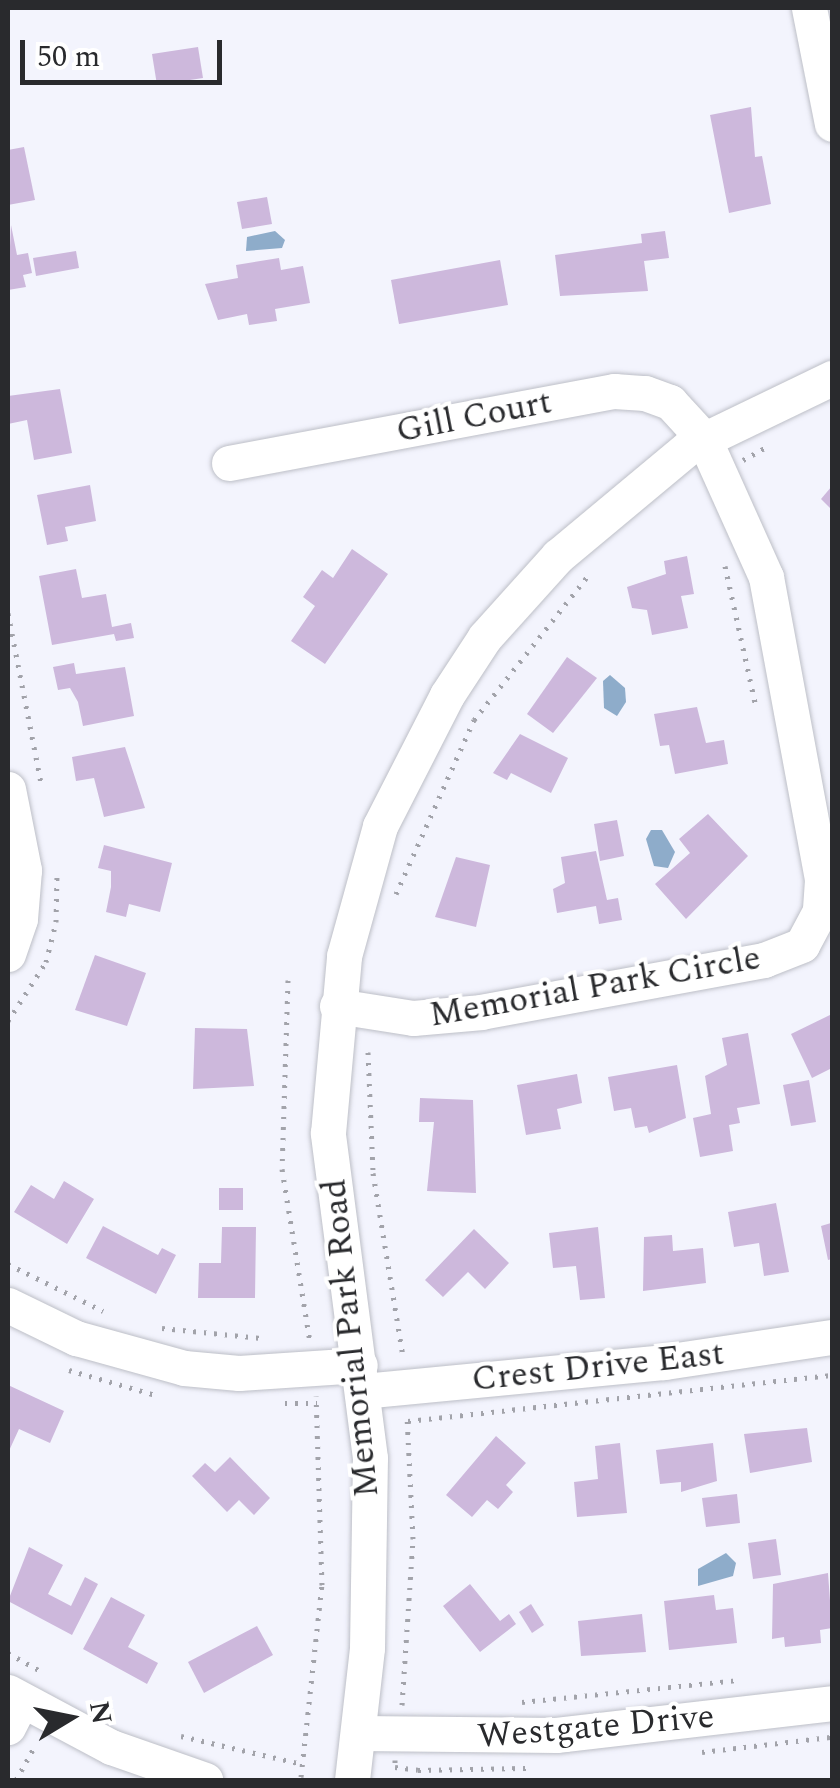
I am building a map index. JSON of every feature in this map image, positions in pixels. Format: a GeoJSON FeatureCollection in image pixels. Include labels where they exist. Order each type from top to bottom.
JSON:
{"type":"FeatureCollection","features":[{"type":"Feature","properties":{"kind":"street"},"geometry":{"type":"LineString","coordinates":[[808,8],[832,124]]}},
{"type":"Feature","properties":{"kind":"street"},"geometry":{"type":"LineString","coordinates":[[697,443],[832,378]]}},
{"type":"Feature","properties":{"kind":"street","name":"Gill Court"},"geometry":{"type":"LineString","coordinates":[[229,462],[614,391],[670,402],[697,443]]}},
{"type":"Feature","properties":{"kind":"street","name":"Memorial Park Circle"},"geometry":{"type":"LineString","coordinates":[[353,1009],[413,1018],[482,1012],[764,960],[802,945],[820,911],[822,880],[766,578],[723,473],[697,443]]}},
{"type":"Feature","properties":{"kind":"street","name":"Memorial Park Road"},"geometry":{"type":"LineString","coordinates":[[352,1780],[359,1733],[371,1496],[362,1378],[328,1132],[353,1009],[344,956],[380,826],[447,695],[485,637],[616,502],[697,443]]}},
{"type":"Feature","properties":{"kind":"street"},"geometry":{"type":"LineString","coordinates":[[8,789],[24,870],[20,920],[8,954]]}},
{"type":"Feature","properties":{"kind":"street","name":"Crest Drive East"},"geometry":{"type":"LineString","coordinates":[[8,1304],[76,1338],[184,1368],[362,1378],[405,1388],[832,1337]]}},
{"type":"Feature","properties":{"kind":"street","name":"Westgate Drive"},"geometry":{"type":"LineString","coordinates":[[359,1733],[556,1735],[832,1703]]}},
{"type":"Feature","properties":{"kind":"street"},"geometry":{"type":"LineString","coordinates":[[23,1707],[110,1747],[205,1780]]}},
{"type":"Feature","properties":{"kind":"path"},"geometry":{"type":"LineString","coordinates":[[723,473],[782,439]]}},
{"type":"Feature","properties":{"kind":"path"},"geometry":{"type":"LineString","coordinates":[[721,552],[759,724]]}},
{"type":"Feature","properties":{"kind":"path"},"geometry":{"type":"LineString","coordinates":[[392,904],[432,801],[474,720],[593,570]]}},
{"type":"Feature","properties":{"kind":"path"},"geometry":{"type":"LineString","coordinates":[[353,1009],[405,1388],[414,1539],[403,1699],[394,1767],[534,1767]]}},
{"type":"Feature","properties":{"kind":"path"},"geometry":{"type":"LineString","coordinates":[[8,1264],[109,1313]]}},
{"type":"Feature","properties":{"kind":"path"},"geometry":{"type":"LineString","coordinates":[[146,1325],[278,1338]]}},
{"type":"Feature","properties":{"kind":"path"},"geometry":{"type":"LineString","coordinates":[[293,1337],[309,1336]]}},
{"type":"Feature","properties":{"kind":"path"},"geometry":{"type":"LineString","coordinates":[[405,1388],[832,1374]]}},
{"type":"Feature","properties":{"kind":"path"},"geometry":{"type":"LineString","coordinates":[[8,1653],[23,1707],[16,1780]]}},
{"type":"Feature","properties":{"kind":"path"},"geometry":{"type":"LineString","coordinates":[[506,1703],[752,1679]]}},
{"type":"Feature","properties":{"kind":"path"},"geometry":{"type":"LineString","coordinates":[[403,1699],[421,1701]]}},
{"type":"Feature","properties":{"kind":"path"},"geometry":{"type":"LineString","coordinates":[[168,1733],[302,1764]]}},
{"type":"Feature","properties":{"kind":"path"},"geometry":{"type":"LineString","coordinates":[[690,1753],[832,1736]]}},
{"type":"Feature","properties":{"kind":"water"},"geometry":{"type":"Polygon","coordinates":[[[275,231],[285,240],[282,248],[246,251],[247,237],[275,231]]]}},
{"type":"Feature","properties":{"kind":"water"},"geometry":{"type":"Polygon","coordinates":[[[610,675],[625,688],[626,702],[617,716],[604,708],[603,681],[610,675]]]}},
{"type":"Feature","properties":{"kind":"water"},"geometry":{"type":"Polygon","coordinates":[[[651,830],[662,830],[675,852],[668,868],[654,866],[646,839],[651,830]]]}},
{"type":"Feature","properties":{"kind":"water"},"geometry":{"type":"Polygon","coordinates":[[[726,1553],[736,1563],[733,1576],[698,1586],[698,1569],[726,1553]]]}},
{"type":"Feature","properties":{"kind":"building"},"geometry":{"type":"Polygon","coordinates":[[[198,47],[203,78],[157,85],[152,54],[198,47]]]}},
{"type":"Feature","properties":{"kind":"building"},"geometry":{"type":"Polygon","coordinates":[[[751,107],[755,157],[762,156],[771,204],[729,213],[710,115],[751,107]]]}},
{"type":"Feature","properties":{"kind":"building"},"geometry":{"type":"Polygon","coordinates":[[[24,147],[35,200],[8,205],[8,150],[24,147]]]}},
{"type":"Feature","properties":{"kind":"building"},"geometry":{"type":"Polygon","coordinates":[[[267,197],[272,224],[242,229],[237,202],[267,197]]]}},
{"type":"Feature","properties":{"kind":"building"},"geometry":{"type":"Polygon","coordinates":[[[11,225],[17,255],[28,253],[32,273],[23,275],[26,287],[8,290],[11,225]]]}},
{"type":"Feature","properties":{"kind":"building"},"geometry":{"type":"Polygon","coordinates":[[[665,231],[669,258],[644,261],[648,291],[560,296],[555,255],[642,243],[641,234],[665,231]]]}},
{"type":"Feature","properties":{"kind":"building"},"geometry":{"type":"Polygon","coordinates":[[[76,251],[79,268],[36,276],[33,258],[76,251]]]}},
{"type":"Feature","properties":{"kind":"building"},"geometry":{"type":"Polygon","coordinates":[[[279,258],[281,270],[303,266],[310,303],[275,309],[277,321],[249,325],[247,314],[218,320],[205,284],[238,278],[236,265],[279,258]]]}},
{"type":"Feature","properties":{"kind":"building"},"geometry":{"type":"Polygon","coordinates":[[[500,260],[508,305],[399,324],[391,280],[500,260]]]}},
{"type":"Feature","properties":{"kind":"building"},"geometry":{"type":"Polygon","coordinates":[[[60,389],[72,453],[34,460],[27,420],[8,424],[8,396],[60,389]]]}},
{"type":"Feature","properties":{"kind":"building"},"geometry":{"type":"Polygon","coordinates":[[[90,485],[96,521],[65,527],[68,541],[47,545],[37,495],[90,485]]]}},
{"type":"Feature","properties":{"kind":"building"},"geometry":{"type":"Polygon","coordinates":[[[832,486],[832,510],[821,499],[832,486]]]}},
{"type":"Feature","properties":{"kind":"building"},"geometry":{"type":"Polygon","coordinates":[[[352,549],[388,574],[325,664],[291,641],[315,606],[303,597],[322,570],[333,578],[352,549]]]}},
{"type":"Feature","properties":{"kind":"building"},"geometry":{"type":"Polygon","coordinates":[[[687,556],[694,594],[681,596],[688,628],[652,635],[647,610],[632,608],[627,587],[666,574],[664,561],[687,556]]]}},
{"type":"Feature","properties":{"kind":"building"},"geometry":{"type":"Polygon","coordinates":[[[76,569],[82,598],[106,594],[112,627],[131,623],[134,638],[116,641],[114,634],[52,645],[39,576],[76,569]]]}},
{"type":"Feature","properties":{"kind":"building"},"geometry":{"type":"Polygon","coordinates":[[[567,657],[597,678],[553,733],[527,714],[567,657]]]}},
{"type":"Feature","properties":{"kind":"building"},"geometry":{"type":"Polygon","coordinates":[[[74,663],[76,674],[125,667],[134,716],[83,726],[78,702],[70,688],[58,690],[53,667],[74,663]]]}},
{"type":"Feature","properties":{"kind":"building"},"geometry":{"type":"Polygon","coordinates":[[[697,707],[706,743],[724,740],[728,764],[675,774],[669,745],[660,746],[654,714],[697,707]]]}},
{"type":"Feature","properties":{"kind":"building"},"geometry":{"type":"Polygon","coordinates":[[[520,734],[568,758],[551,793],[511,773],[507,780],[493,773],[520,734]]]}},
{"type":"Feature","properties":{"kind":"building"},"geometry":{"type":"Polygon","coordinates":[[[125,747],[145,808],[104,817],[94,778],[76,781],[72,757],[125,747]]]}},
{"type":"Feature","properties":{"kind":"building"},"geometry":{"type":"Polygon","coordinates":[[[708,814],[748,856],[686,919],[655,884],[690,853],[679,839],[708,814]]]}},
{"type":"Feature","properties":{"kind":"building"},"geometry":{"type":"Polygon","coordinates":[[[617,820],[624,856],[600,861],[594,824],[617,820]]]}},
{"type":"Feature","properties":{"kind":"building"},"geometry":{"type":"Polygon","coordinates":[[[104,845],[172,863],[160,912],[129,904],[126,917],[106,912],[111,871],[98,868],[104,845]]]}},
{"type":"Feature","properties":{"kind":"building"},"geometry":{"type":"Polygon","coordinates":[[[596,851],[607,900],[618,898],[622,920],[599,924],[596,906],[557,913],[553,889],[565,883],[561,857],[596,851]]]}},
{"type":"Feature","properties":{"kind":"building"},"geometry":{"type":"Polygon","coordinates":[[[456,857],[490,865],[476,927],[435,917],[456,857]]]}},
{"type":"Feature","properties":{"kind":"building"},"geometry":{"type":"Polygon","coordinates":[[[95,955],[146,973],[127,1026],[75,1010],[95,955]]]}},
{"type":"Feature","properties":{"kind":"building"},"geometry":{"type":"Polygon","coordinates":[[[832,1014],[832,1068],[812,1078],[791,1034],[832,1014]]]}},
{"type":"Feature","properties":{"kind":"building"},"geometry":{"type":"Polygon","coordinates":[[[195,1028],[247,1029],[254,1086],[193,1089],[195,1028]]]}},
{"type":"Feature","properties":{"kind":"building"},"geometry":{"type":"Polygon","coordinates":[[[748,1033],[760,1104],[737,1108],[740,1123],[729,1125],[733,1151],[700,1157],[693,1118],[711,1114],[705,1076],[727,1065],[722,1038],[748,1033]]]}},
{"type":"Feature","properties":{"kind":"building"},"geometry":{"type":"Polygon","coordinates":[[[677,1065],[686,1118],[649,1133],[647,1126],[635,1128],[631,1108],[614,1111],[608,1077],[677,1065]]]}},
{"type":"Feature","properties":{"kind":"building"},"geometry":{"type":"Polygon","coordinates":[[[577,1074],[582,1103],[557,1109],[561,1129],[526,1135],[517,1085],[577,1074]]]}},
{"type":"Feature","properties":{"kind":"building"},"geometry":{"type":"Polygon","coordinates":[[[809,1080],[816,1122],[791,1126],[783,1085],[809,1080]]]}},
{"type":"Feature","properties":{"kind":"building"},"geometry":{"type":"Polygon","coordinates":[[[420,1098],[473,1100],[476,1193],[427,1191],[434,1122],[419,1122],[420,1098]]]}},
{"type":"Feature","properties":{"kind":"building"},"geometry":{"type":"Polygon","coordinates":[[[64,1181],[94,1199],[67,1244],[14,1212],[31,1185],[54,1199],[64,1181]]]}},
{"type":"Feature","properties":{"kind":"building"},"geometry":{"type":"Polygon","coordinates":[[[219,1188],[243,1188],[243,1210],[219,1210],[219,1188]]]}},
{"type":"Feature","properties":{"kind":"building"},"geometry":{"type":"Polygon","coordinates":[[[776,1203],[789,1272],[764,1276],[759,1243],[734,1247],[728,1212],[776,1203]]]}},
{"type":"Feature","properties":{"kind":"building"},"geometry":{"type":"Polygon","coordinates":[[[832,1208],[832,1259],[828,1260],[821,1226],[831,1223],[832,1208]]]}},
{"type":"Feature","properties":{"kind":"building"},"geometry":{"type":"Polygon","coordinates":[[[103,1226],[158,1255],[162,1248],[176,1255],[156,1294],[86,1258],[103,1226]]]}},
{"type":"Feature","properties":{"kind":"building"},"geometry":{"type":"Polygon","coordinates":[[[222,1227],[256,1227],[255,1298],[198,1298],[199,1263],[221,1263],[222,1227]]]}},
{"type":"Feature","properties":{"kind":"building"},"geometry":{"type":"Polygon","coordinates":[[[598,1227],[605,1298],[580,1300],[576,1266],[553,1268],[549,1233],[598,1227]]]}},
{"type":"Feature","properties":{"kind":"building"},"geometry":{"type":"Polygon","coordinates":[[[474,1229],[509,1263],[485,1289],[468,1272],[443,1297],[425,1280],[474,1229]]]}},
{"type":"Feature","properties":{"kind":"building"},"geometry":{"type":"Polygon","coordinates":[[[672,1235],[673,1251],[703,1248],[706,1283],[643,1291],[644,1237],[672,1235]]]}},
{"type":"Feature","properties":{"kind":"building"},"geometry":{"type":"Polygon","coordinates":[[[8,1385],[64,1411],[50,1443],[19,1429],[8,1453],[8,1385]]]}},
{"type":"Feature","properties":{"kind":"building"},"geometry":{"type":"Polygon","coordinates":[[[807,1428],[812,1462],[750,1473],[744,1434],[807,1428]]]}},
{"type":"Feature","properties":{"kind":"building"},"geometry":{"type":"Polygon","coordinates":[[[496,1436],[526,1463],[506,1485],[513,1492],[498,1509],[487,1500],[472,1517],[446,1495],[496,1436]]]}},
{"type":"Feature","properties":{"kind":"building"},"geometry":{"type":"Polygon","coordinates":[[[620,1443],[627,1513],[577,1517],[574,1482],[598,1479],[595,1446],[620,1443]]]}},
{"type":"Feature","properties":{"kind":"building"},"geometry":{"type":"Polygon","coordinates":[[[713,1443],[717,1481],[681,1492],[681,1482],[660,1484],[656,1450],[713,1443]]]}},
{"type":"Feature","properties":{"kind":"building"},"geometry":{"type":"Polygon","coordinates":[[[230,1457],[270,1498],[254,1515],[239,1500],[227,1512],[192,1476],[205,1463],[215,1472],[230,1457]]]}},
{"type":"Feature","properties":{"kind":"building"},"geometry":{"type":"Polygon","coordinates":[[[737,1494],[740,1523],[706,1527],[702,1498],[737,1494]]]}},
{"type":"Feature","properties":{"kind":"building"},"geometry":{"type":"Polygon","coordinates":[[[776,1539],[781,1575],[753,1579],[748,1543],[776,1539]]]}},
{"type":"Feature","properties":{"kind":"building"},"geometry":{"type":"Polygon","coordinates":[[[29,1547],[63,1565],[48,1594],[71,1606],[85,1577],[98,1584],[72,1635],[8,1601],[29,1547]]]}},
{"type":"Feature","properties":{"kind":"building"},"geometry":{"type":"Polygon","coordinates":[[[828,1573],[832,1628],[820,1630],[821,1643],[785,1647],[784,1637],[772,1639],[773,1584],[828,1573]]]}},
{"type":"Feature","properties":{"kind":"building"},"geometry":{"type":"Polygon","coordinates":[[[470,1584],[500,1621],[509,1614],[516,1624],[480,1652],[443,1606],[470,1584]]]}},
{"type":"Feature","properties":{"kind":"building"},"geometry":{"type":"Polygon","coordinates":[[[714,1595],[716,1610],[733,1608],[737,1643],[669,1650],[664,1601],[714,1595]]]}},
{"type":"Feature","properties":{"kind":"building"},"geometry":{"type":"Polygon","coordinates":[[[111,1597],[145,1615],[128,1647],[158,1663],[147,1684],[83,1649],[111,1597]]]}},
{"type":"Feature","properties":{"kind":"building"},"geometry":{"type":"Polygon","coordinates":[[[531,1604],[544,1625],[532,1633],[519,1612],[531,1604]]]}},
{"type":"Feature","properties":{"kind":"building"},"geometry":{"type":"Polygon","coordinates":[[[642,1614],[646,1652],[581,1656],[578,1621],[642,1614]]]}},
{"type":"Feature","properties":{"kind":"building"},"geometry":{"type":"Polygon","coordinates":[[[257,1626],[273,1655],[204,1693],[188,1662],[257,1626]]]}}]}
